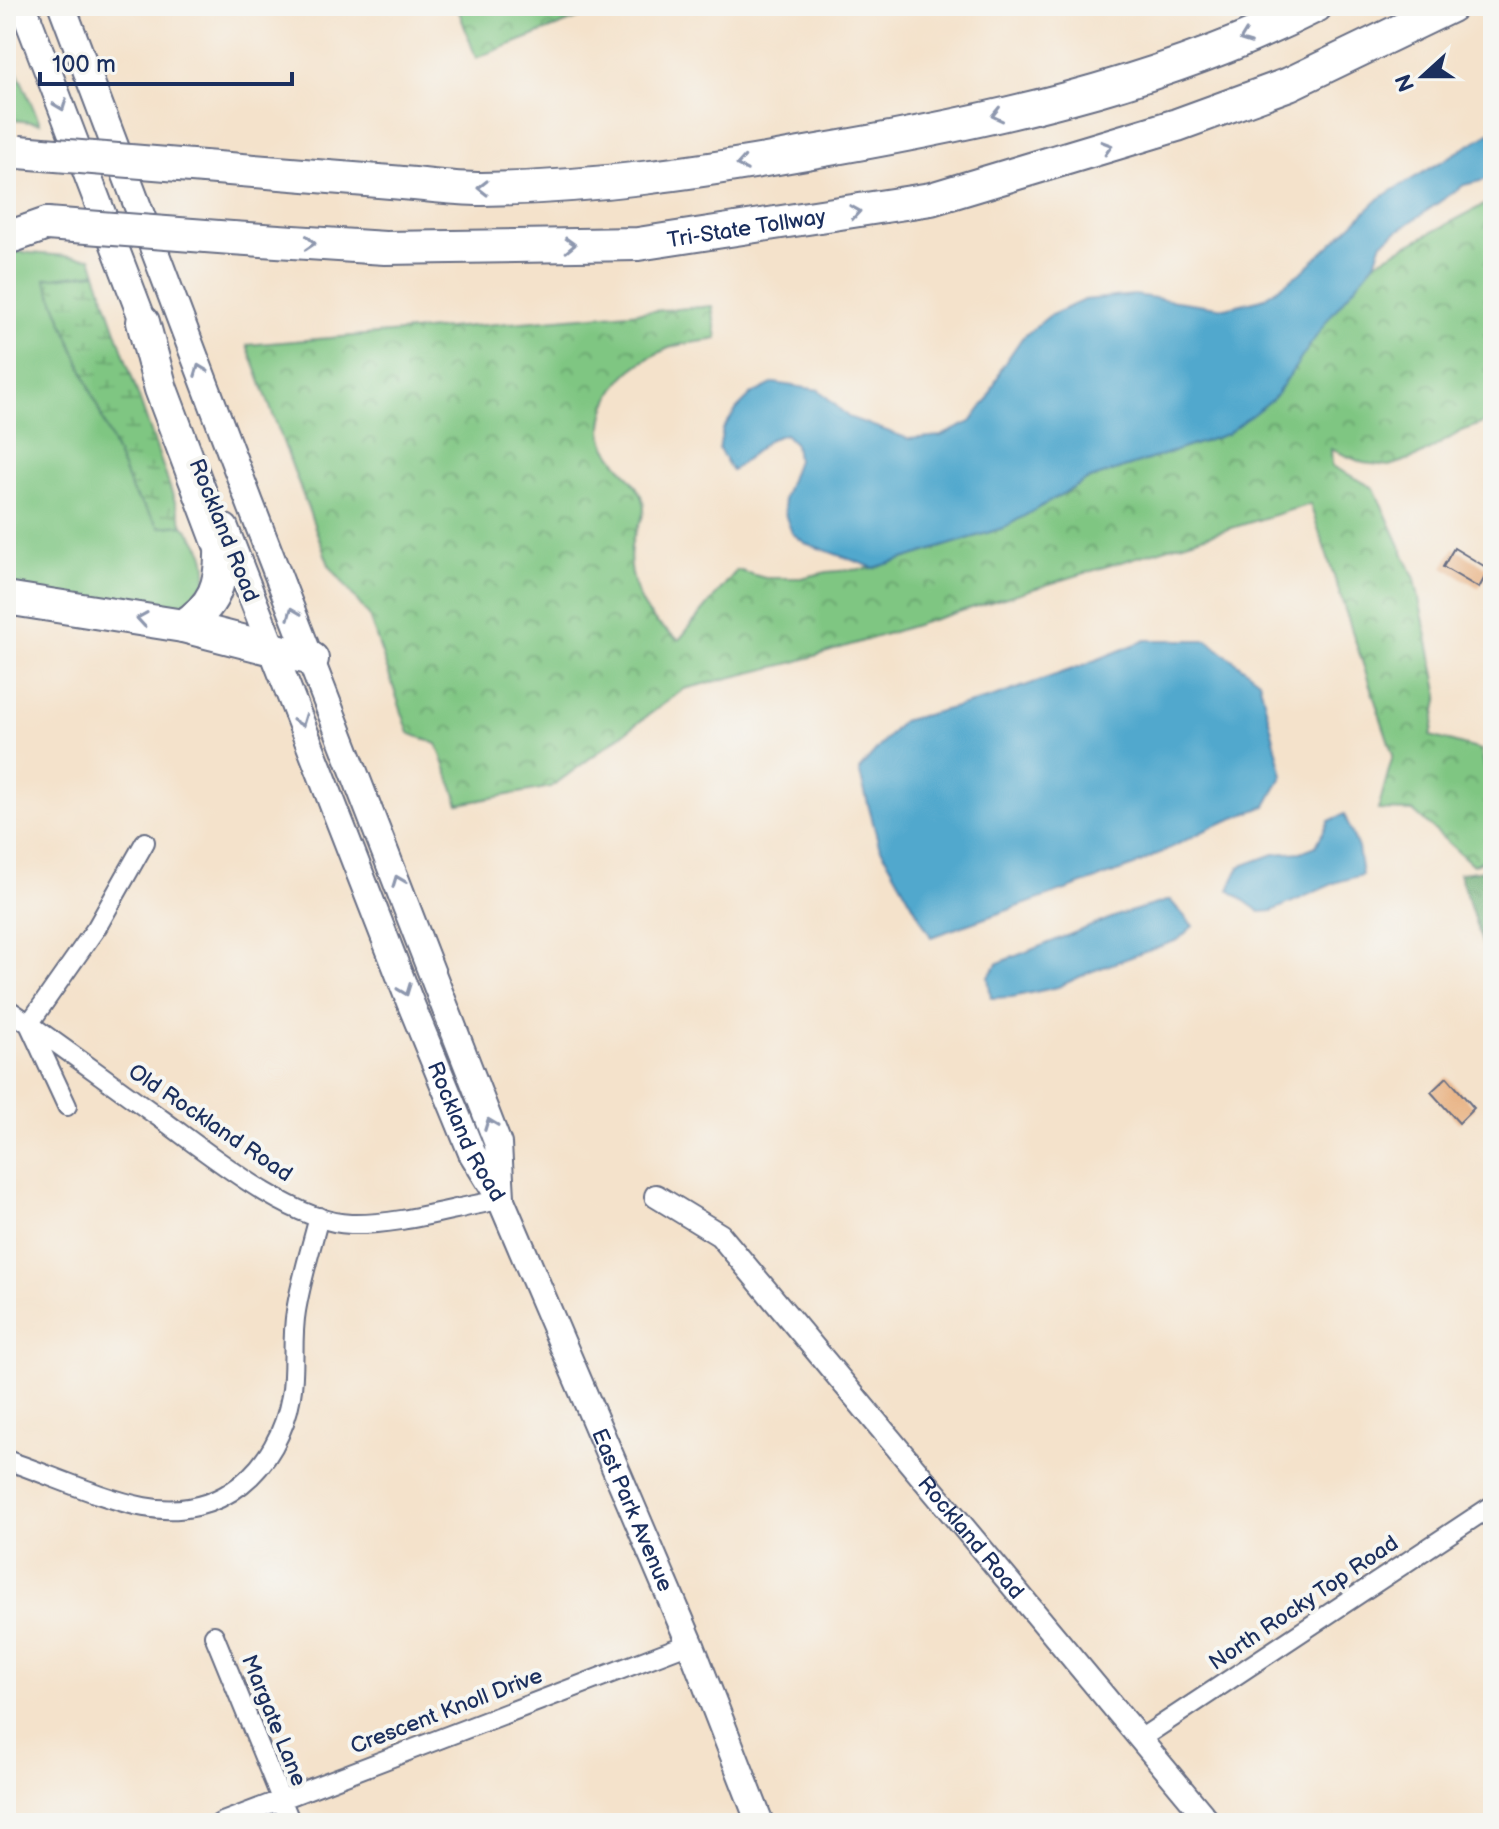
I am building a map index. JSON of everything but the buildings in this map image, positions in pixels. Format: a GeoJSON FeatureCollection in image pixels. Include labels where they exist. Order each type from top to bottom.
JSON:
{"type":"FeatureCollection","features":[{"type":"Feature","properties":{"kind":"highway"},"geometry":{"type":"LineString","coordinates":[[12,151],[480,189],[580,183],[721,168],[906,136],[1038,106],[1160,70],[1278,25],[1316,6]]}},
{"type":"Feature","properties":{"kind":"highway","name":"Tri-State Tollway"},"geometry":{"type":"LineString","coordinates":[[6,218],[47,224],[398,248],[638,244],[931,199],[1177,125],[1289,84],[1451,6]]}},
{"type":"Feature","properties":{"kind":"highway"},"geometry":{"type":"LineString","coordinates":[[6,236],[47,224]]}},
{"type":"Feature","properties":{"kind":"highway"},"geometry":{"type":"LineString","coordinates":[[143,322],[161,389],[221,548],[221,576],[210,602],[202,614],[183,626]]}},
{"type":"Feature","properties":{"kind":"highway"},"geometry":{"type":"LineString","coordinates":[[6,598],[183,626],[312,659]]}},
{"type":"Feature","properties":{"kind":"main road","name":"Rockland Road"},"geometry":{"type":"LineString","coordinates":[[23,6],[143,322],[410,1002],[467,1141],[501,1200]]}},
{"type":"Feature","properties":{"kind":"main road","name":"Rockland Road"},"geometry":{"type":"LineString","coordinates":[[62,6],[498,1144],[501,1200]]}},
{"type":"Feature","properties":{"kind":"main road","name":"East Park Avenue"},"geometry":{"type":"LineString","coordinates":[[501,1200],[690,1643],[760,1823]]}},
{"type":"Feature","properties":{"kind":"street"},"geometry":{"type":"LineString","coordinates":[[67,1106],[29,1024],[97,927],[145,842]]}},
{"type":"Feature","properties":{"kind":"street","name":"Old Rockland Road"},"geometry":{"type":"LineString","coordinates":[[6,1008],[226,1166],[298,1210],[348,1224],[428,1216],[501,1200]]}},
{"type":"Feature","properties":{"kind":"street","name":"Rockland Road"},"geometry":{"type":"LineString","coordinates":[[656,1196],[720,1235],[1210,1823]]}},
{"type":"Feature","properties":{"kind":"street"},"geometry":{"type":"LineString","coordinates":[[6,1460],[145,1507],[196,1507],[242,1486],[271,1449],[291,1397],[296,1308],[319,1217]]}},
{"type":"Feature","properties":{"kind":"street","name":"North Rocky Top Road"},"geometry":{"type":"LineString","coordinates":[[1140,1739],[1493,1505]]}},
{"type":"Feature","properties":{"kind":"street","name":"Margate Lane"},"geometry":{"type":"LineString","coordinates":[[214,1635],[291,1823]]}},
{"type":"Feature","properties":{"kind":"street","name":"Crescent Knoll Drive"},"geometry":{"type":"LineString","coordinates":[[220,1823],[690,1643]]}},
{"type":"Feature","properties":{"kind":"green space"},"geometry":{"type":"Polygon","coordinates":[[[457,6],[610,6],[476,58],[457,6]]]}},
{"type":"Feature","properties":{"kind":"green space"},"geometry":{"type":"Polygon","coordinates":[[[6,69],[17,71],[40,123],[6,119],[6,69]]]}},
{"type":"Feature","properties":{"kind":"green space"},"geometry":{"type":"Polygon","coordinates":[[[1493,200],[1493,419],[1462,431],[1419,456],[1389,466],[1363,463],[1331,449],[1332,466],[1374,488],[1415,579],[1439,695],[1431,736],[1481,750],[1493,807],[1493,856],[1473,865],[1413,811],[1378,810],[1393,755],[1310,504],[795,662],[684,689],[551,787],[459,804],[437,744],[409,733],[369,616],[329,565],[247,345],[712,306],[717,339],[674,346],[631,370],[617,385],[607,405],[602,426],[606,446],[639,491],[644,508],[631,552],[632,573],[638,594],[655,621],[679,640],[737,570],[765,578],[801,578],[827,572],[874,568],[1003,528],[1087,480],[1227,434],[1375,262],[1493,200]]]}},
{"type":"Feature","properties":{"kind":"green space"},"geometry":{"type":"Polygon","coordinates":[[[6,251],[91,258],[96,273],[45,279],[160,527],[183,525],[203,554],[206,588],[180,609],[152,621],[6,594],[6,251]]]}},
{"type":"Feature","properties":{"kind":"green space"},"geometry":{"type":"Polygon","coordinates":[[[96,273],[183,525],[160,527],[133,493],[45,279],[96,273]]]}},
{"type":"Feature","properties":{"kind":"green space"},"geometry":{"type":"Polygon","coordinates":[[[1493,869],[1493,976],[1459,873],[1493,869]]]}},
{"type":"Feature","properties":{"kind":"water"},"geometry":{"type":"Polygon","coordinates":[[[1493,131],[1493,178],[1464,185],[1382,242],[1375,262],[1328,319],[1274,398],[1227,434],[1087,480],[1003,528],[874,568],[805,543],[792,533],[783,499],[797,460],[795,444],[785,434],[770,439],[732,471],[719,449],[723,429],[737,409],[752,394],[774,383],[819,390],[848,417],[909,439],[941,436],[971,422],[988,399],[1002,367],[1022,338],[1049,316],[1084,300],[1134,295],[1225,308],[1262,299],[1303,271],[1380,198],[1493,131]]]}},
{"type":"Feature","properties":{"kind":"water"},"geometry":{"type":"Polygon","coordinates":[[[1146,640],[1207,640],[1259,680],[1283,775],[1266,806],[1214,826],[1134,866],[931,937],[879,845],[859,770],[902,721],[991,698],[1146,640]]]}},
{"type":"Feature","properties":{"kind":"water"},"geometry":{"type":"Polygon","coordinates":[[[1344,814],[1358,848],[1362,875],[1337,882],[1272,911],[1260,912],[1229,890],[1239,867],[1274,854],[1301,852],[1316,846],[1329,821],[1344,814]]]}},
{"type":"Feature","properties":{"kind":"water"},"geometry":{"type":"Polygon","coordinates":[[[1170,900],[1193,926],[1178,940],[1058,987],[1012,997],[991,998],[988,977],[998,963],[1119,915],[1170,900]]]}}]}
